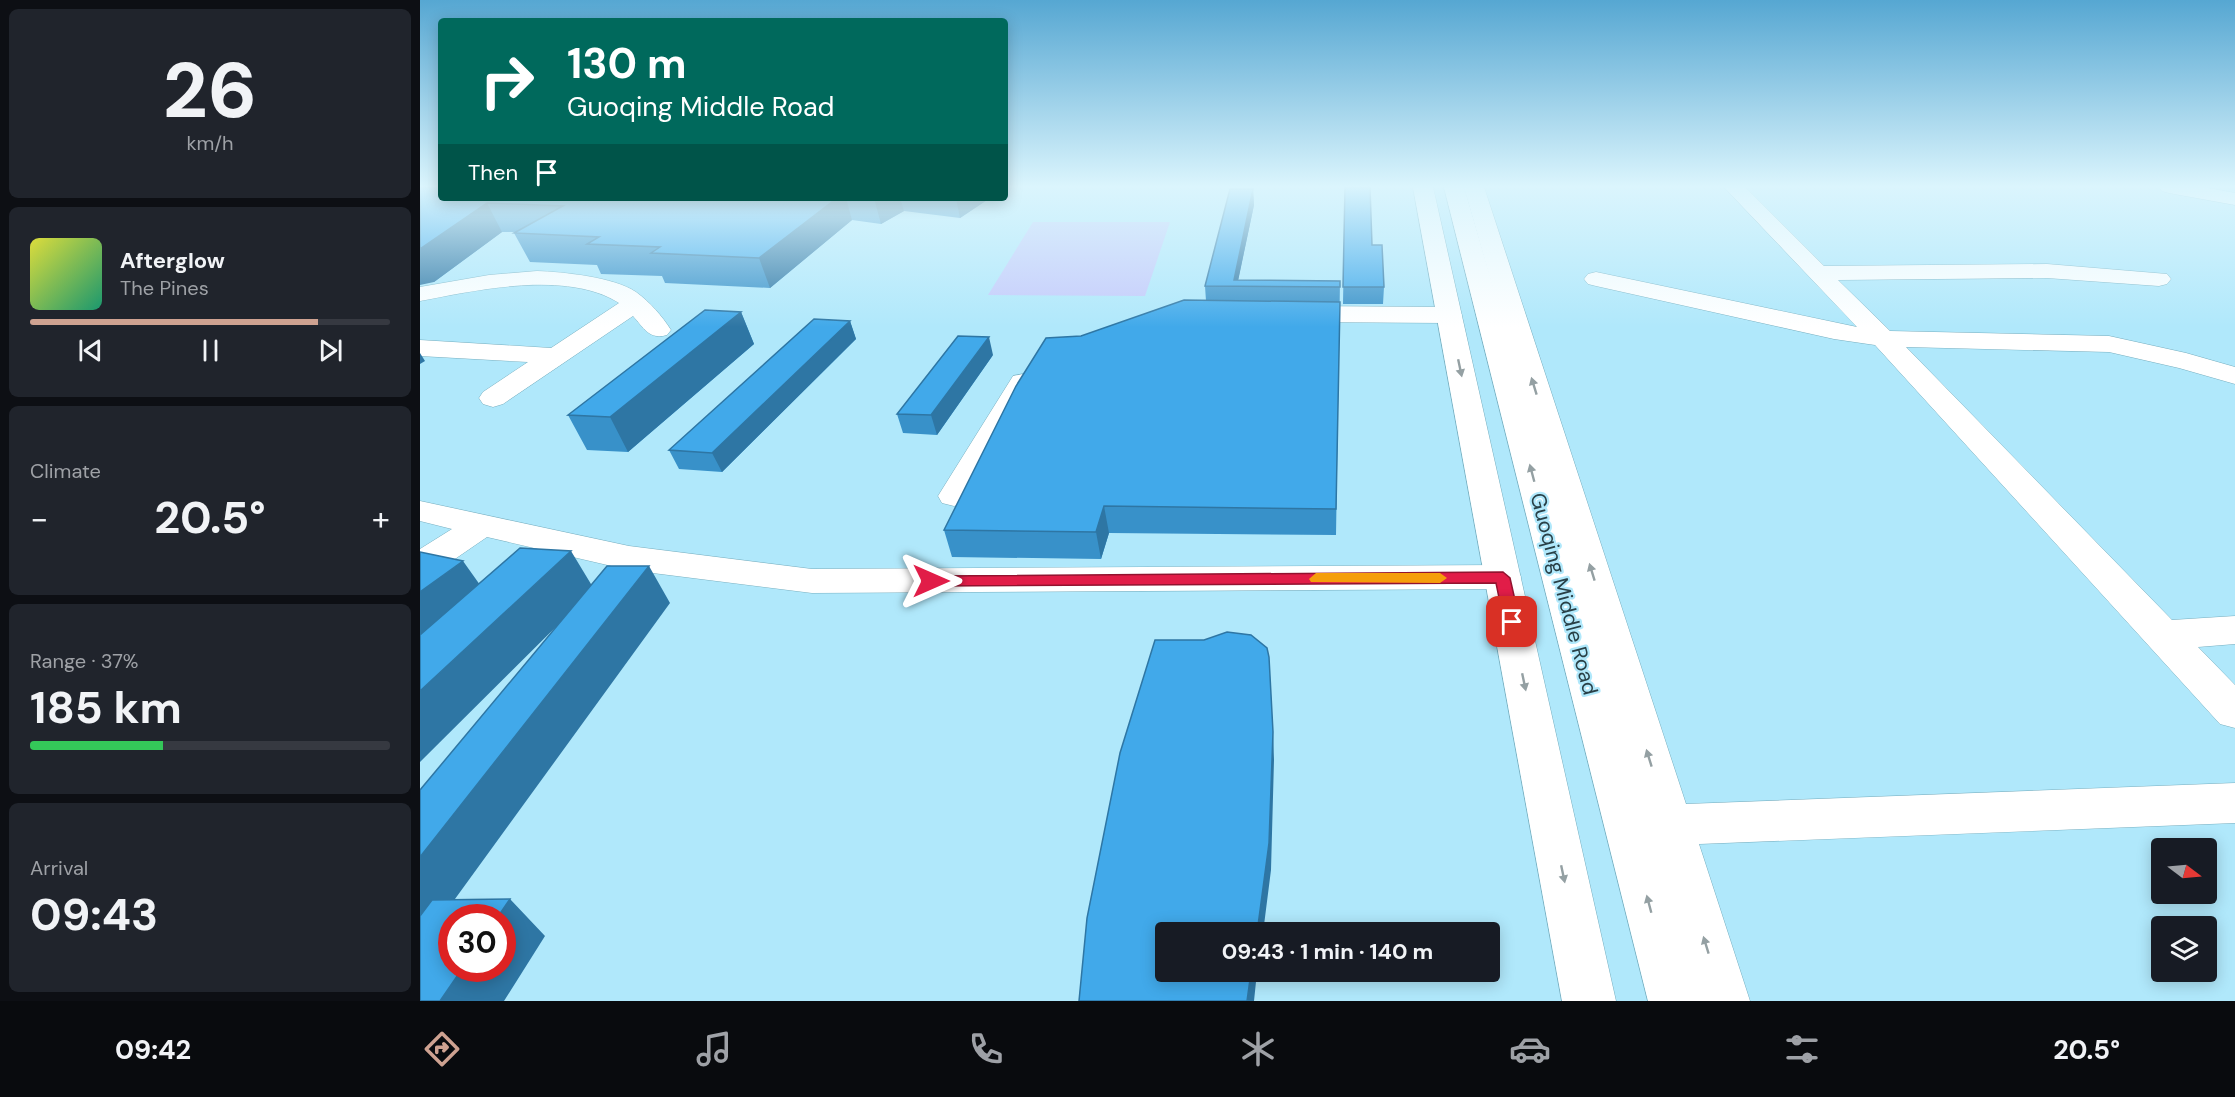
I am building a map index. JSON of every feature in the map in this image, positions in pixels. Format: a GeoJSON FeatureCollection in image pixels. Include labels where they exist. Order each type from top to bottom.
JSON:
{"type":"FeatureCollection","features":[{"type":"Feature","properties":{"kind":"main road"},"geometry":{"type":"LineString","coordinates":[[1432,234],[1589,1001]]}},
{"type":"Feature","properties":{"kind":"main road","name":"Guoqing Middle Road"},"geometry":{"type":"LineString","coordinates":[[1467,234],[1675,1001]]}},
{"type":"Feature","properties":{"kind":"main road"},"geometry":{"type":"LineString","coordinates":[[1488,234],[1723,1001]]}},
{"type":"Feature","properties":{"kind":"main road"},"geometry":{"type":"LineString","coordinates":[[1780,234],[1883,339],[2235,712]]}},
{"type":"Feature","properties":{"kind":"main road"},"geometry":{"type":"LineString","coordinates":[[1818,273],[2047,271],[2159,279]]}},
{"type":"Feature","properties":{"kind":"main road"},"geometry":{"type":"LineString","coordinates":[[420,294],[502,280],[543,279],[598,286],[625,296],[647,315],[658,330]]}},
{"type":"Feature","properties":{"kind":"main road"},"geometry":{"type":"LineString","coordinates":[[1596,279],[1834,331],[1883,339],[2109,344],[2186,361],[2235,375]]}},
{"type":"Feature","properties":{"kind":"main road"},"geometry":{"type":"LineString","coordinates":[[493,398],[634,304]]}},
{"type":"Feature","properties":{"kind":"main road"},"geometry":{"type":"LineString","coordinates":[[1275,314],[1449,315]]}},
{"type":"Feature","properties":{"kind":"main road"},"geometry":{"type":"LineString","coordinates":[[420,348],[557,356]]}},
{"type":"Feature","properties":{"kind":"main road"},"geometry":{"type":"LineString","coordinates":[[954,496],[1034,363]]}},
{"type":"Feature","properties":{"kind":"main road"},"geometry":{"type":"LineString","coordinates":[[420,511],[629,558],[812,581],[1503,578]]}},
{"type":"Feature","properties":{"kind":"main road"},"geometry":{"type":"LineString","coordinates":[[428,553],[480,526]]}},
{"type":"Feature","properties":{"kind":"main road"},"geometry":{"type":"LineString","coordinates":[[2164,635],[2235,630]]}},
{"type":"Feature","properties":{"kind":"main road"},"geometry":{"type":"LineString","coordinates":[[1670,825],[2235,803]]}},
{"type":"Feature","properties":{"kind":"shaded area"},"geometry":{"type":"Polygon","coordinates":[[[1026,234],[1166,234],[1145,296],[988,295],[1026,234]]]}},
{"type":"Feature","properties":{"kind":"building"},"geometry":{"type":"Polygon","coordinates":[[[420,234],[442,234],[420,249],[420,234]]]}},
{"type":"Feature","properties":{"kind":"building"},"geometry":{"type":"Polygon","coordinates":[[[529,234],[791,234],[759,258],[651,253],[660,247],[587,244],[599,237],[529,234]]]}},
{"type":"Feature","properties":{"kind":"building"},"geometry":{"type":"Polygon","coordinates":[[[1218,234],[1244,234],[1234,280],[1340,281],[1340,287],[1205,286],[1218,234]]]}},
{"type":"Feature","properties":{"kind":"building"},"geometry":{"type":"Polygon","coordinates":[[[1344,234],[1372,234],[1372,245],[1382,245],[1384,287],[1343,287],[1344,234]]]}},
{"type":"Feature","properties":{"kind":"building"},"geometry":{"type":"Polygon","coordinates":[[[1184,300],[1340,302],[1336,509],[1104,506],[1096,532],[944,530],[1016,386],[1046,338],[1081,336],[1184,300]]]}},
{"type":"Feature","properties":{"kind":"building"},"geometry":{"type":"Polygon","coordinates":[[[705,310],[741,312],[610,417],[568,415],[705,310]]]}},
{"type":"Feature","properties":{"kind":"building"},"geometry":{"type":"Polygon","coordinates":[[[814,319],[850,321],[712,453],[669,450],[814,319]]]}},
{"type":"Feature","properties":{"kind":"building"},"geometry":{"type":"Polygon","coordinates":[[[958,336],[989,337],[931,415],[897,414],[958,336]]]}},
{"type":"Feature","properties":{"kind":"building"},"geometry":{"type":"Polygon","coordinates":[[[520,548],[571,551],[420,691],[420,635],[520,548]]]}},
{"type":"Feature","properties":{"kind":"building"},"geometry":{"type":"Polygon","coordinates":[[[420,552],[463,561],[420,592],[420,552]]]}},
{"type":"Feature","properties":{"kind":"building"},"geometry":{"type":"Polygon","coordinates":[[[607,566],[649,566],[420,857],[420,790],[607,566]]]}},
{"type":"Feature","properties":{"kind":"building"},"geometry":{"type":"Polygon","coordinates":[[[1227,632],[1251,635],[1267,648],[1269,657],[1273,732],[1269,843],[1258,922],[1155,922],[1155,982],[1250,982],[1247,1001],[1079,1001],[1087,918],[1120,753],[1155,640],[1204,640],[1227,632]]]}},
{"type":"Feature","properties":{"kind":"building"},"geometry":{"type":"Polygon","coordinates":[[[510,899],[507,904],[438,904],[438,982],[453,982],[440,1001],[420,1001],[420,916],[432,900],[510,899]]]}},
{"type":"Feature","properties":{"kind":"slow traffic"},"geometry":{"type":"LineString","coordinates":[[1316,579],[1440,578]]}},
{"type":"Feature","properties":{"kind":"route"},"geometry":{"type":"LineString","coordinates":[[931,581],[1503,578],[1512,622]]}}]}
